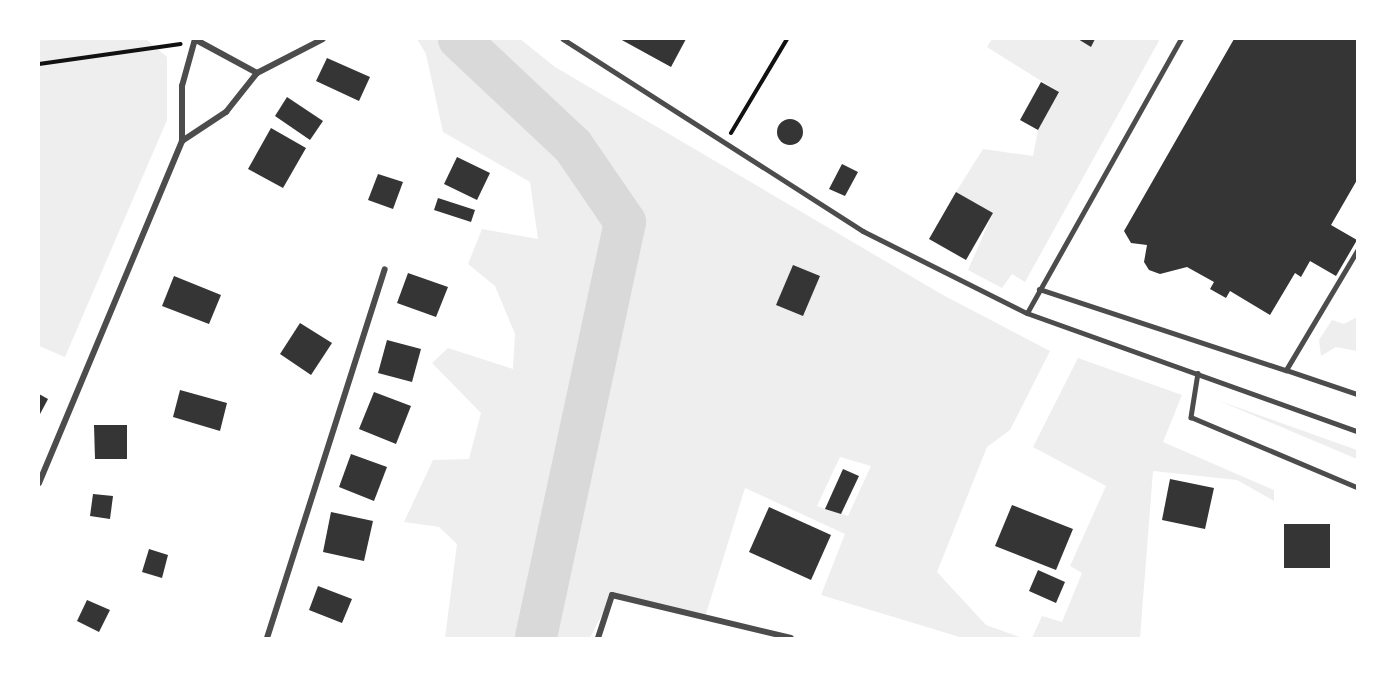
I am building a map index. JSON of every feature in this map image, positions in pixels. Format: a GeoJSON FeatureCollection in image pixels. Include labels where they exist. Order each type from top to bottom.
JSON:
{"type":"FeatureCollection","features":[{"type":"Feature","properties":{"kind":"street"},"geometry":{"type":"LineString","coordinates":[[182,141],[226,112],[257,73],[323,39]]}},
{"type":"Feature","properties":{"kind":"street"},"geometry":{"type":"LineString","coordinates":[[39,483],[182,141],[182,86],[196,40],[257,73]]}},
{"type":"Feature","properties":{"kind":"street"},"geometry":{"type":"LineString","coordinates":[[267,638],[385,269]]}},
{"type":"Feature","properties":{"kind":"street"},"geometry":{"type":"LineString","coordinates":[[598,638],[612,594],[791,638]]}},
{"type":"Feature","properties":{"kind":"lane"},"geometry":{"type":"LineString","coordinates":[[563,39],[658,97],[723,146],[863,231],[1027,313],[1357,431]]}},
{"type":"Feature","properties":{"kind":"lane"},"geometry":{"type":"LineString","coordinates":[[1027,313],[1180,39]]}},
{"type":"Feature","properties":{"kind":"lane"},"geometry":{"type":"LineString","coordinates":[[1286,370],[1357,251]]}},
{"type":"Feature","properties":{"kind":"lane"},"geometry":{"type":"LineString","coordinates":[[1039,289],[1357,394]]}},
{"type":"Feature","properties":{"kind":"lane"},"geometry":{"type":"LineString","coordinates":[[1198,373],[1191,417],[1357,487]]}},
{"type":"Feature","properties":{"kind":"path"},"geometry":{"type":"LineString","coordinates":[[723,146],[787,39]]}},
{"type":"Feature","properties":{"kind":"path"},"geometry":{"type":"LineString","coordinates":[[39,64],[196,40]]}},
{"type":"Feature","properties":{"kind":"shaded area"},"geometry":{"type":"Polygon","coordinates":[[[39,39],[146,39],[167,57],[167,120],[65,357],[39,346],[39,39]]]}},
{"type":"Feature","properties":{"kind":"shaded area"},"geometry":{"type":"Polygon","coordinates":[[[417,39],[520,39],[555,67],[943,295],[1050,351],[1010,430],[987,447],[937,572],[986,625],[1022,638],[963,638],[821,595],[845,534],[745,488],[705,617],[612,595],[590,638],[445,638],[457,544],[439,527],[404,522],[433,460],[469,459],[481,413],[432,363],[448,348],[513,369],[515,334],[495,286],[468,264],[482,229],[538,239],[530,182],[443,132],[426,54],[417,39]],[[840,457],[817,506],[848,516],[871,466],[840,457]]]}},
{"type":"Feature","properties":{"kind":"shaded area"},"geometry":{"type":"Polygon","coordinates":[[[992,39],[1160,39],[1025,282],[1012,274],[1002,288],[968,270],[993,213],[956,192],[983,149],[1033,156],[1038,130],[1059,92],[987,47],[992,39]]]}},
{"type":"Feature","properties":{"kind":"shaded area"},"geometry":{"type":"Polygon","coordinates":[[[1357,317],[1357,351],[1336,347],[1321,356],[1319,340],[1332,320],[1344,324],[1357,317]]]}},
{"type":"Feature","properties":{"kind":"shaded area"},"geometry":{"type":"Polygon","coordinates":[[[1078,358],[1182,395],[1163,442],[1274,490],[1274,501],[1237,480],[1153,471],[1140,638],[1032,638],[1042,616],[1062,622],[1082,573],[1070,566],[1106,486],[1033,447],[1078,358]]]}},
{"type":"Feature","properties":{"kind":"shaded area"},"geometry":{"type":"Polygon","coordinates":[[[1217,400],[1357,450],[1357,459],[1217,400]]]}},
{"type":"Feature","properties":{"kind":"building"},"geometry":{"type":"Polygon","coordinates":[[[620,39],[686,39],[671,67],[620,39]]]}},
{"type":"Feature","properties":{"kind":"building"},"geometry":{"type":"Polygon","coordinates":[[[1078,39],[1095,39],[1091,47],[1078,39]]]}},
{"type":"Feature","properties":{"kind":"building"},"geometry":{"type":"Polygon","coordinates":[[[1234,39],[1357,39],[1357,180],[1331,225],[1357,240],[1336,276],[1310,261],[1301,277],[1295,273],[1270,315],[1230,291],[1226,298],[1210,289],[1214,282],[1187,267],[1160,274],[1149,270],[1144,262],[1147,245],[1131,243],[1124,231],[1234,39]]]}},
{"type":"Feature","properties":{"kind":"building"},"geometry":{"type":"Polygon","coordinates":[[[327,58],[370,77],[359,101],[316,81],[327,58]]]}},
{"type":"Feature","properties":{"kind":"building"},"geometry":{"type":"Polygon","coordinates":[[[1041,82],[1059,92],[1038,130],[1020,120],[1041,82]]]}},
{"type":"Feature","properties":{"kind":"building"},"geometry":{"type":"Polygon","coordinates":[[[287,97],[323,121],[310,140],[275,116],[287,97]]]}},
{"type":"Feature","properties":{"kind":"building"},"geometry":{"type":"Polygon","coordinates":[[[790,119],[799,123],[803,132],[799,141],[790,145],[781,141],[777,132],[781,123],[790,119]]]}},
{"type":"Feature","properties":{"kind":"building"},"geometry":{"type":"Polygon","coordinates":[[[271,128],[306,148],[283,188],[248,169],[271,128]]]}},
{"type":"Feature","properties":{"kind":"building"},"geometry":{"type":"Polygon","coordinates":[[[457,157],[490,173],[477,200],[444,184],[457,157]]]}},
{"type":"Feature","properties":{"kind":"building"},"geometry":{"type":"Polygon","coordinates":[[[842,164],[858,172],[845,196],[829,189],[842,164]]]}},
{"type":"Feature","properties":{"kind":"building"},"geometry":{"type":"Polygon","coordinates":[[[378,174],[403,182],[393,209],[368,200],[378,174]]]}},
{"type":"Feature","properties":{"kind":"building"},"geometry":{"type":"Polygon","coordinates":[[[956,192],[993,213],[966,260],[929,239],[956,192]]]}},
{"type":"Feature","properties":{"kind":"building"},"geometry":{"type":"Polygon","coordinates":[[[438,198],[475,210],[471,222],[434,210],[438,198]]]}},
{"type":"Feature","properties":{"kind":"building"},"geometry":{"type":"Polygon","coordinates":[[[793,265],[820,276],[803,316],[776,305],[793,265]]]}},
{"type":"Feature","properties":{"kind":"building"},"geometry":{"type":"Polygon","coordinates":[[[408,273],[448,287],[436,317],[397,303],[408,273]]]}},
{"type":"Feature","properties":{"kind":"building"},"geometry":{"type":"Polygon","coordinates":[[[174,276],[221,295],[209,324],[162,306],[174,276]]]}},
{"type":"Feature","properties":{"kind":"building"},"geometry":{"type":"Polygon","coordinates":[[[300,323],[332,343],[311,375],[280,354],[300,323]]]}},
{"type":"Feature","properties":{"kind":"building"},"geometry":{"type":"Polygon","coordinates":[[[387,340],[421,349],[412,382],[378,373],[387,340]]]}},
{"type":"Feature","properties":{"kind":"building"},"geometry":{"type":"Polygon","coordinates":[[[180,390],[227,403],[220,431],[173,417],[180,390]]]}},
{"type":"Feature","properties":{"kind":"building"},"geometry":{"type":"Polygon","coordinates":[[[374,392],[411,406],[396,444],[359,429],[374,392]]]}},
{"type":"Feature","properties":{"kind":"building"},"geometry":{"type":"Polygon","coordinates":[[[39,394],[48,399],[39,416],[39,394]]]}},
{"type":"Feature","properties":{"kind":"building"},"geometry":{"type":"Polygon","coordinates":[[[94,425],[127,425],[127,459],[95,459],[94,425]]]}},
{"type":"Feature","properties":{"kind":"building"},"geometry":{"type":"Polygon","coordinates":[[[351,454],[387,467],[374,501],[339,487],[351,454]]]}},
{"type":"Feature","properties":{"kind":"building"},"geometry":{"type":"Polygon","coordinates":[[[843,469],[859,476],[841,514],[825,509],[843,469]]]}},
{"type":"Feature","properties":{"kind":"building"},"geometry":{"type":"Polygon","coordinates":[[[1170,479],[1214,488],[1205,529],[1162,520],[1170,479]]]}},
{"type":"Feature","properties":{"kind":"building"},"geometry":{"type":"Polygon","coordinates":[[[93,494],[113,496],[110,519],[90,516],[93,494]]]}},
{"type":"Feature","properties":{"kind":"building"},"geometry":{"type":"Polygon","coordinates":[[[1012,505],[1073,529],[1056,570],[995,546],[1012,505]]]}},
{"type":"Feature","properties":{"kind":"building"},"geometry":{"type":"Polygon","coordinates":[[[769,507],[831,535],[811,580],[749,552],[769,507]]]}},
{"type":"Feature","properties":{"kind":"building"},"geometry":{"type":"Polygon","coordinates":[[[331,512],[373,521],[364,561],[323,552],[331,512]]]}},
{"type":"Feature","properties":{"kind":"building"},"geometry":{"type":"Polygon","coordinates":[[[1284,524],[1330,524],[1330,568],[1284,568],[1284,524]]]}},
{"type":"Feature","properties":{"kind":"building"},"geometry":{"type":"Polygon","coordinates":[[[149,549],[168,555],[162,578],[142,572],[149,549]]]}},
{"type":"Feature","properties":{"kind":"building"},"geometry":{"type":"Polygon","coordinates":[[[1038,570],[1065,582],[1056,603],[1029,591],[1038,570]]]}},
{"type":"Feature","properties":{"kind":"building"},"geometry":{"type":"Polygon","coordinates":[[[318,586],[352,599],[342,623],[309,610],[318,586]]]}},
{"type":"Feature","properties":{"kind":"building"},"geometry":{"type":"Polygon","coordinates":[[[87,600],[110,610],[99,632],[77,621],[87,600]]]}},
{"type":"Feature","properties":{"kind":"waterway"},"geometry":{"type":"LineString","coordinates":[[459,39],[573,146],[625,222],[536,638]]}}]}
